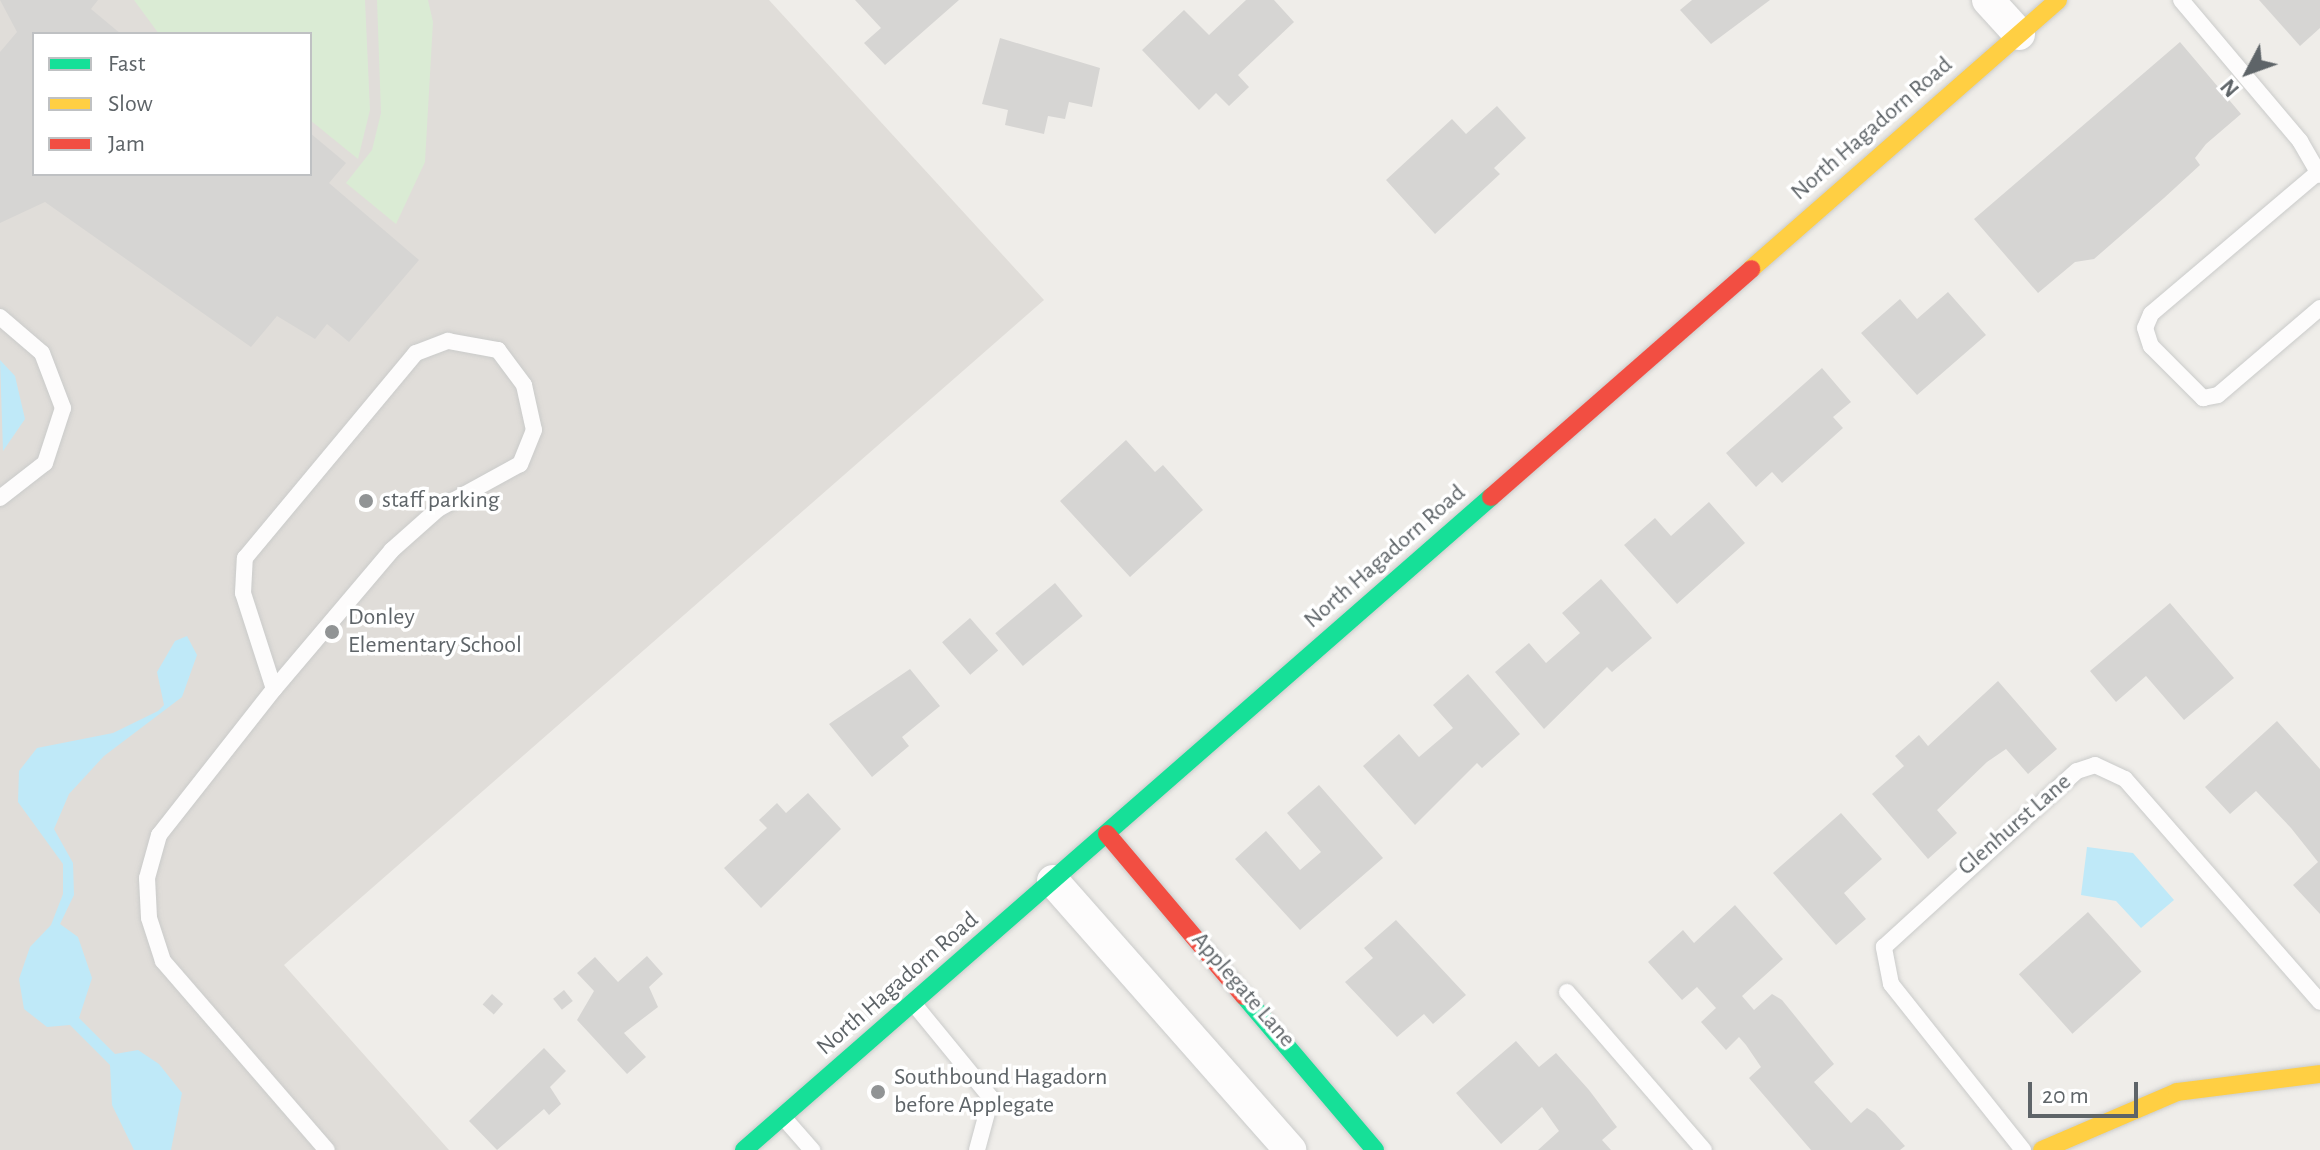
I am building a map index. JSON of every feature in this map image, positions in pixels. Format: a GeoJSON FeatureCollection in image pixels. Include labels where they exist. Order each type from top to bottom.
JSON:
{"type":"FeatureCollection","features":[{"type":"Feature","properties":{"kind":"street"},"geometry":{"type":"LineString","coordinates":[[1988,0],[2019,34]]}},
{"type":"Feature","properties":{"kind":"street","name":"North Hagadorn Road"},"geometry":{"type":"LineString","coordinates":[[744,1150],[2058,0]]}},
{"type":"Feature","properties":{"kind":"street","name":"Applegate Lane"},"geometry":{"type":"LineString","coordinates":[[1107,834],[1375,1150]]}},
{"type":"Feature","properties":{"kind":"street"},"geometry":{"type":"LineString","coordinates":[[1053,881],[1290,1150]]}},
{"type":"Feature","properties":{"kind":"street"},"geometry":{"type":"LineString","coordinates":[[2042,1150],[2177,1092],[2320,1074]]}},
{"type":"Feature","properties":{"kind":"lane"},"geometry":{"type":"LineString","coordinates":[[2181,0],[2300,141],[2318,175],[2151,314],[2145,328],[2151,346],[2203,398],[2218,395],[2320,308]]}},
{"type":"Feature","properties":{"kind":"lane"},"geometry":{"type":"LineString","coordinates":[[0,317],[42,353],[63,408],[45,463],[0,498]]}},
{"type":"Feature","properties":{"kind":"lane"},"geometry":{"type":"LineString","coordinates":[[274,689],[243,593],[245,558],[416,353],[448,341],[498,350],[524,385],[534,430],[520,464],[438,509],[392,550],[274,689],[159,835],[147,878],[149,918],[163,961],[327,1150]]}},
{"type":"Feature","properties":{"kind":"lane","name":"Glenhurst Lane"},"geometry":{"type":"LineString","coordinates":[[2023,1150],[1891,984],[1884,947],[2077,771],[2095,765],[2125,779],[2320,1002]]}},
{"type":"Feature","properties":{"kind":"lane"},"geometry":{"type":"LineString","coordinates":[[1567,992],[1704,1150]]}},
{"type":"Feature","properties":{"kind":"lane"},"geometry":{"type":"LineString","coordinates":[[913,1002],[991,1098],[977,1150]]}},
{"type":"Feature","properties":{"kind":"lane"},"geometry":{"type":"LineString","coordinates":[[783,1117],[812,1150]]}},
{"type":"Feature","properties":{"kind":"shaded area","name":"Donley Elementary School"},"geometry":{"type":"Polygon","coordinates":[[[0,0],[769,0],[1044,300],[284,965],[449,1150],[0,1150],[0,0]]]}},
{"type":"Feature","properties":{"kind":"green space"},"geometry":{"type":"Polygon","coordinates":[[[134,0],[365,0],[370,110],[358,159],[312,122],[312,32],[158,32],[134,0]]]}},
{"type":"Feature","properties":{"kind":"green space"},"geometry":{"type":"Polygon","coordinates":[[[377,0],[428,0],[433,22],[425,162],[396,224],[346,183],[372,150],[381,113],[377,0]]]}},
{"type":"Feature","properties":{"kind":"water"},"geometry":{"type":"Polygon","coordinates":[[[0,360],[15,376],[25,419],[3,451],[0,360]]]}},
{"type":"Feature","properties":{"kind":"water"},"geometry":{"type":"Polygon","coordinates":[[[187,636],[197,655],[182,697],[104,756],[69,794],[54,829],[73,863],[74,895],[60,924],[78,937],[92,978],[79,1018],[115,1054],[138,1050],[159,1064],[182,1093],[171,1150],[134,1150],[112,1105],[110,1065],[70,1025],[47,1027],[24,1009],[19,979],[30,947],[51,925],[63,894],[63,864],[18,802],[19,771],[37,748],[113,733],[158,711],[164,705],[157,672],[175,641],[187,636]]]}},
{"type":"Feature","properties":{"kind":"water"},"geometry":{"type":"Polygon","coordinates":[[[2087,847],[2133,853],[2174,900],[2141,928],[2116,901],[2081,895],[2087,847]]]}},
{"type":"Feature","properties":{"kind":"building"},"geometry":{"type":"Polygon","coordinates":[[[0,0],[98,0],[91,9],[119,32],[32,32],[32,176],[312,176],[312,135],[346,163],[329,183],[419,260],[349,342],[327,324],[315,339],[277,316],[251,347],[45,202],[0,223],[0,52],[17,32],[0,0]]]}},
{"type":"Feature","properties":{"kind":"building"},"geometry":{"type":"Polygon","coordinates":[[[855,0],[959,0],[885,65],[864,43],[881,28],[855,0]]]}},
{"type":"Feature","properties":{"kind":"building"},"geometry":{"type":"Polygon","coordinates":[[[1246,0],[1274,0],[1294,22],[1238,75],[1249,87],[1229,106],[1216,93],[1199,110],[1142,50],[1184,10],[1209,35],[1246,0]]]}},
{"type":"Feature","properties":{"kind":"building"},"geometry":{"type":"Polygon","coordinates":[[[1692,0],[1770,0],[1711,44],[1680,10],[1692,0]]]}},
{"type":"Feature","properties":{"kind":"building"},"geometry":{"type":"Polygon","coordinates":[[[2259,0],[2320,0],[2320,28],[2300,46],[2259,0]]]}},
{"type":"Feature","properties":{"kind":"building"},"geometry":{"type":"Polygon","coordinates":[[[1000,38],[1100,68],[1092,107],[1069,102],[1065,119],[1048,116],[1044,134],[1005,125],[1008,110],[982,104],[1000,38]]]}},
{"type":"Feature","properties":{"kind":"building"},"geometry":{"type":"Polygon","coordinates":[[[2180,42],[2241,114],[2206,144],[2195,158],[2200,165],[2164,198],[2094,259],[2075,262],[2038,293],[1974,219],[2180,42]]]}},
{"type":"Feature","properties":{"kind":"building"},"geometry":{"type":"Polygon","coordinates":[[[1497,106],[1526,138],[1494,168],[1500,174],[1435,234],[1386,180],[1452,119],[1466,134],[1497,106]]]}},
{"type":"Feature","properties":{"kind":"building"},"geometry":{"type":"Polygon","coordinates":[[[1948,292],[1986,335],[1917,395],[1861,333],[1900,299],[1917,319],[1948,292]]]}},
{"type":"Feature","properties":{"kind":"building"},"geometry":{"type":"Polygon","coordinates":[[[1822,368],[1851,402],[1833,417],[1843,428],[1782,483],[1772,472],[1756,487],[1726,453],[1822,368]]]}},
{"type":"Feature","properties":{"kind":"building"},"geometry":{"type":"Polygon","coordinates":[[[1126,440],[1155,472],[1163,465],[1203,510],[1130,577],[1060,501],[1126,440]]]}},
{"type":"Feature","properties":{"kind":"building"},"geometry":{"type":"Polygon","coordinates":[[[1709,502],[1745,543],[1677,604],[1624,545],[1655,518],[1671,536],[1709,502]]]}},
{"type":"Feature","properties":{"kind":"building"},"geometry":{"type":"Polygon","coordinates":[[[1601,579],[1652,638],[1612,672],[1607,667],[1544,729],[1495,672],[1529,643],[1546,663],[1580,633],[1562,613],[1601,579]]]}},
{"type":"Feature","properties":{"kind":"building"},"geometry":{"type":"Polygon","coordinates":[[[1055,583],[1083,616],[1023,666],[995,633],[1055,583]]]}},
{"type":"Feature","properties":{"kind":"building"},"geometry":{"type":"Polygon","coordinates":[[[2170,603],[2234,678],[2184,720],[2146,676],[2116,702],[2090,671],[2170,603]]]}},
{"type":"Feature","properties":{"kind":"building"},"geometry":{"type":"Polygon","coordinates":[[[970,618],[998,650],[970,675],[942,642],[970,618]]]}},
{"type":"Feature","properties":{"kind":"building"},"geometry":{"type":"Polygon","coordinates":[[[910,669],[940,706],[902,737],[909,746],[872,777],[829,724],[910,669]]]}},
{"type":"Feature","properties":{"kind":"building"},"geometry":{"type":"Polygon","coordinates":[[[1468,674],[1520,734],[1482,768],[1477,763],[1415,825],[1363,766],[1399,734],[1419,757],[1453,728],[1433,705],[1468,674]]]}},
{"type":"Feature","properties":{"kind":"building"},"geometry":{"type":"Polygon","coordinates":[[[1998,681],[2057,749],[2028,774],[2006,749],[1987,762],[1937,810],[1957,833],[1928,859],[1872,794],[1904,766],[1895,756],[1919,735],[1928,746],[1998,681]]]}},
{"type":"Feature","properties":{"kind":"building"},"geometry":{"type":"Polygon","coordinates":[[[2277,721],[2320,769],[2320,914],[2293,885],[2318,862],[2291,828],[2256,791],[2230,814],[2205,787],[2277,721]]]}},
{"type":"Feature","properties":{"kind":"building"},"geometry":{"type":"Polygon","coordinates":[[[1319,785],[1383,858],[1300,930],[1235,859],[1266,831],[1300,870],[1321,852],[1287,813],[1319,785]]]}},
{"type":"Feature","properties":{"kind":"building"},"geometry":{"type":"Polygon","coordinates":[[[808,793],[841,829],[761,908],[724,868],[767,828],[759,820],[777,803],[786,813],[808,793]]]}},
{"type":"Feature","properties":{"kind":"building"},"geometry":{"type":"Polygon","coordinates":[[[1841,813],[1882,859],[1844,893],[1866,919],[1836,945],[1773,873],[1841,813]]]}},
{"type":"Feature","properties":{"kind":"building"},"geometry":{"type":"Polygon","coordinates":[[[1735,905],[1783,959],[1742,996],[1754,1010],[1772,994],[1782,1000],[1834,1064],[1814,1082],[1851,1123],[1867,1108],[1875,1113],[1905,1146],[1900,1150],[1811,1150],[1749,1078],[1761,1067],[1746,1045],[1739,1037],[1726,1050],[1701,1022],[1716,1008],[1697,987],[1682,1000],[1648,962],[1683,930],[1694,943],[1735,905]]]}},
{"type":"Feature","properties":{"kind":"building"},"geometry":{"type":"Polygon","coordinates":[[[2088,912],[2142,971],[2072,1034],[2019,974],[2088,912]]]}},
{"type":"Feature","properties":{"kind":"building"},"geometry":{"type":"Polygon","coordinates":[[[1396,920],[1466,995],[1433,1024],[1424,1014],[1397,1037],[1345,982],[1373,958],[1364,948],[1396,920]]]}},
{"type":"Feature","properties":{"kind":"building"},"geometry":{"type":"Polygon","coordinates":[[[647,956],[663,974],[649,987],[658,1007],[624,1033],[646,1057],[627,1074],[577,1020],[594,991],[577,973],[595,957],[618,982],[647,956]]]}},
{"type":"Feature","properties":{"kind":"building"},"geometry":{"type":"Polygon","coordinates":[[[564,990],[573,1001],[562,1010],[553,999],[564,990]]]}},
{"type":"Feature","properties":{"kind":"building"},"geometry":{"type":"Polygon","coordinates":[[[492,994],[503,1004],[494,1014],[483,1004],[492,994]]]}},
{"type":"Feature","properties":{"kind":"building"},"geometry":{"type":"Polygon","coordinates":[[[1516,1041],[1539,1067],[1556,1053],[1589,1090],[1617,1127],[1602,1140],[1611,1150],[1538,1150],[1559,1131],[1542,1107],[1501,1144],[1456,1093],[1516,1041]]]}},
{"type":"Feature","properties":{"kind":"building"},"geometry":{"type":"Polygon","coordinates":[[[544,1048],[566,1071],[550,1087],[561,1104],[549,1115],[544,1109],[497,1150],[469,1121],[544,1048]]]}},
{"type":"Feature","properties":{"kind":"traffic: fast"},"geometry":{"type":"LineString","coordinates":[[744,1150],[1491,497]]}},
{"type":"Feature","properties":{"kind":"traffic: fast"},"geometry":{"type":"LineString","coordinates":[[1244,996],[1375,1150]]}},
{"type":"Feature","properties":{"kind":"traffic: slow"},"geometry":{"type":"LineString","coordinates":[[1751,269],[2058,0]]}},
{"type":"Feature","properties":{"kind":"traffic: slow"},"geometry":{"type":"LineString","coordinates":[[2042,1150],[2177,1092],[2320,1074]]}},
{"type":"Feature","properties":{"kind":"traffic: jam"},"geometry":{"type":"LineString","coordinates":[[1491,497],[1751,269]]}},
{"type":"Feature","properties":{"kind":"traffic: jam"},"geometry":{"type":"LineString","coordinates":[[1107,834],[1244,996]]}},
{"type":"Feature","properties":{"kind":"place","name":"staff parking"},"geometry":{"type":"Point","coordinates":[366,501]}},
{"type":"Feature","properties":{"kind":"place","name":"Donley Elementary School"},"geometry":{"type":"Point","coordinates":[332,632]}},
{"type":"Feature","properties":{"kind":"place","name":"Southbound Hagadorn before Applegate"},"geometry":{"type":"Point","coordinates":[878,1092]}}]}
